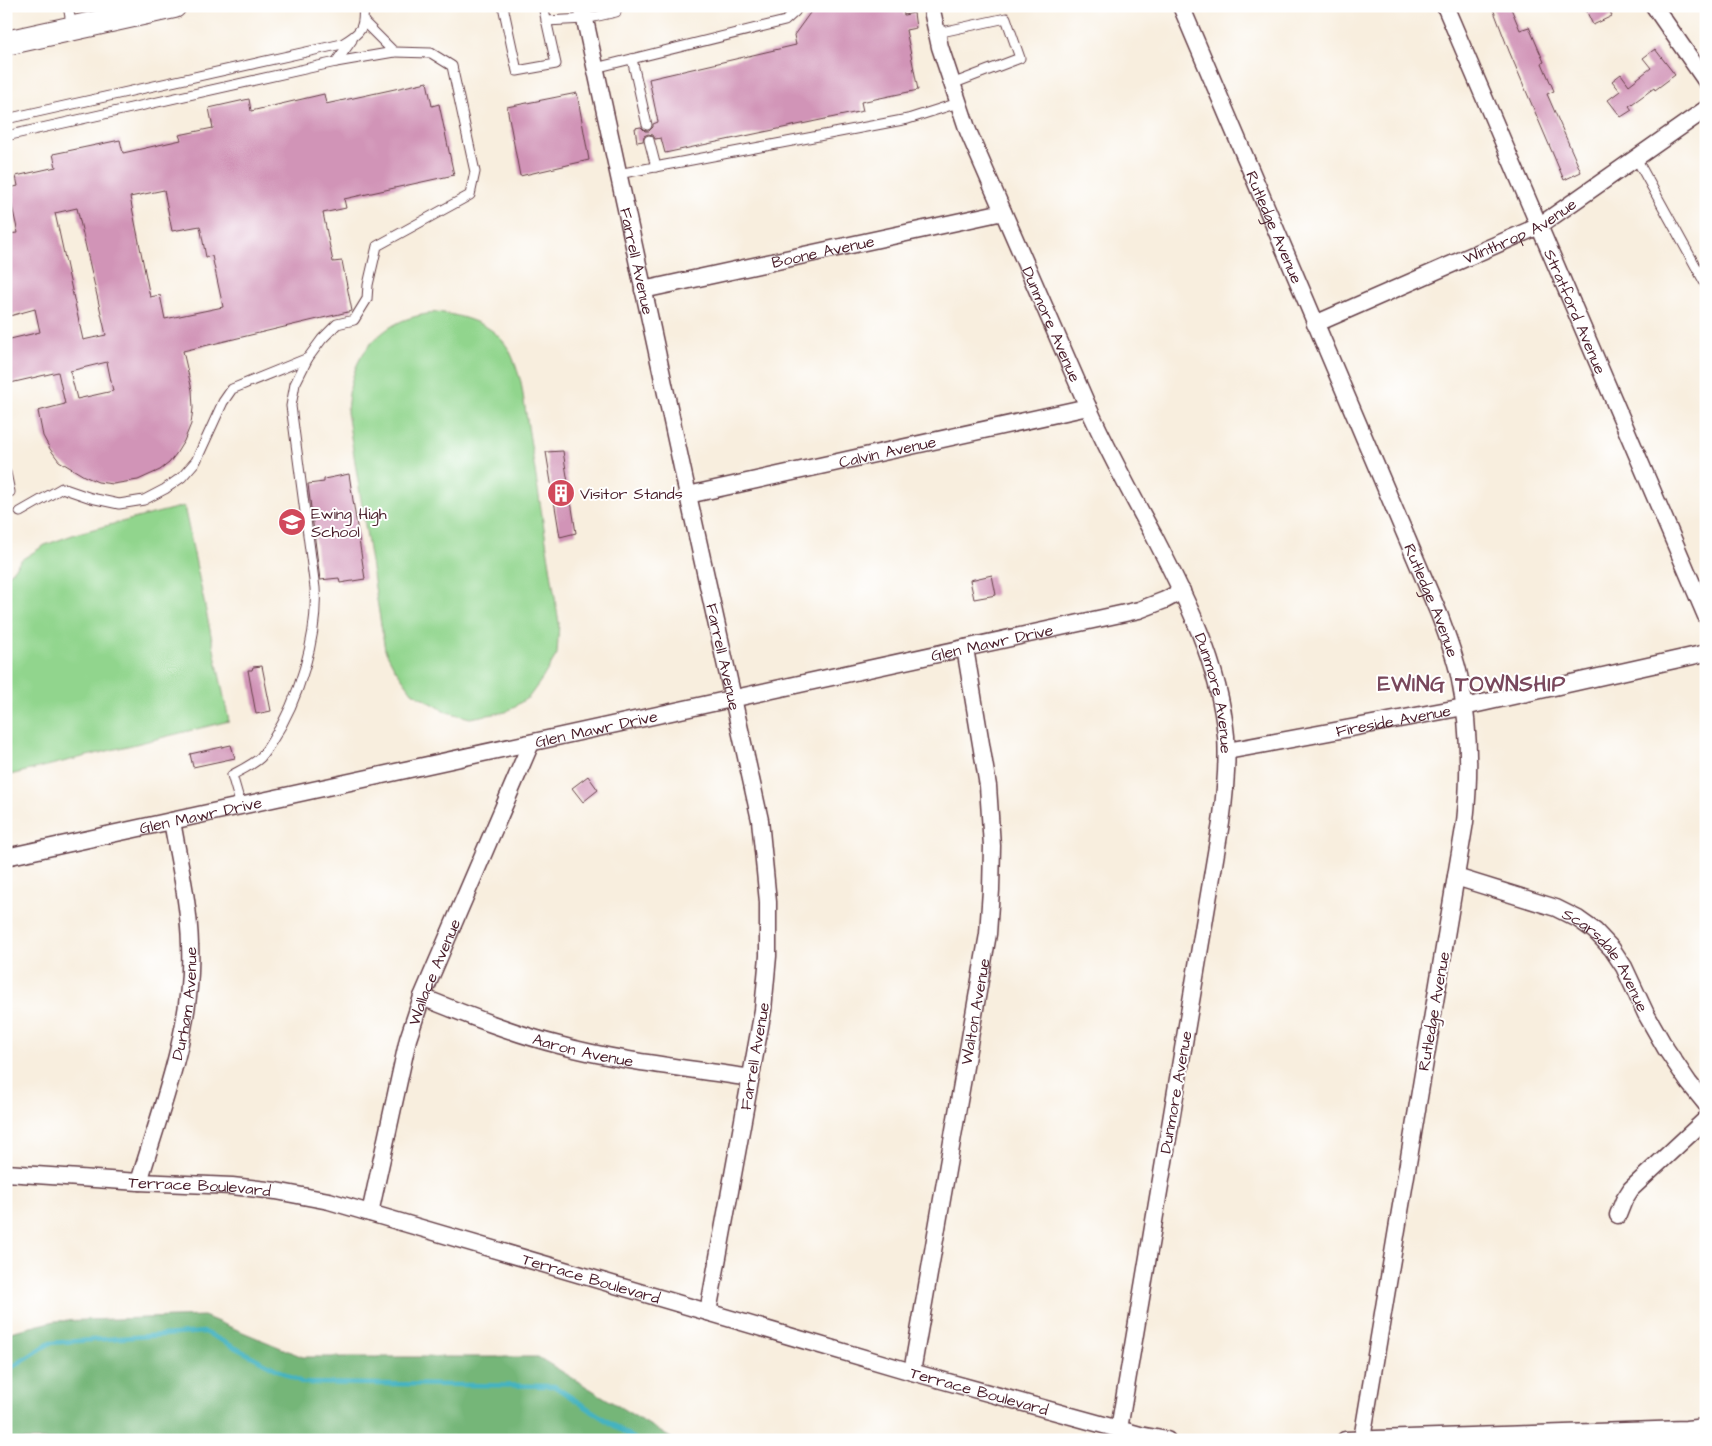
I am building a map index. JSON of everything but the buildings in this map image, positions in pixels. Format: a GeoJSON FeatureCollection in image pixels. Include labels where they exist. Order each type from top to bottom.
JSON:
{"type":"FeatureCollection","features":[{"type":"Feature","properties":{"kind":"main road"},"geometry":{"type":"LineString","coordinates":[[6,43],[70,17],[109,17],[144,9],[174,6]]}},
{"type":"Feature","properties":{"kind":"street","name":"Dunmore Avenue"},"geometry":{"type":"LineString","coordinates":[[930,6],[958,103],[1003,212],[1105,444],[1182,591],[1200,630],[1213,668],[1221,702],[1227,751],[1226,785],[1221,823],[1119,1429]]}},
{"type":"Feature","properties":{"kind":"street","name":"Rutledge Avenue"},"geometry":{"type":"LineString","coordinates":[[1181,6],[1440,614],[1458,671],[1464,707],[1468,745],[1469,784],[1465,822],[1362,1439]]}},
{"type":"Feature","properties":{"kind":"street","name":"Stratford Avenue"},"geometry":{"type":"LineString","coordinates":[[1445,6],[1706,616]]}},
{"type":"Feature","properties":{"kind":"street"},"geometry":{"type":"LineString","coordinates":[[1654,6],[1706,81]]}},
{"type":"Feature","properties":{"kind":"street","name":"Farrell Avenue"},"geometry":{"type":"LineString","coordinates":[[584,12],[643,290],[760,820],[768,902],[768,956],[764,1010],[708,1312]]}},
{"type":"Feature","properties":{"kind":"street","name":"Winthrop Avenue"},"geometry":{"type":"LineString","coordinates":[[1316,324],[1540,226],[1706,109]]}},
{"type":"Feature","properties":{"kind":"street","name":"Boone Avenue"},"geometry":{"type":"LineString","coordinates":[[643,290],[1003,212]]}},
{"type":"Feature","properties":{"kind":"street","name":"Calvin Avenue"},"geometry":{"type":"LineString","coordinates":[[688,495],[1088,407]]}},
{"type":"Feature","properties":{"kind":"street","name":"Glen Mawr Drive"},"geometry":{"type":"LineString","coordinates":[[6,857],[1139,610],[1182,591]]}},
{"type":"Feature","properties":{"kind":"street","name":"Walton Avenue"},"geometry":{"type":"LineString","coordinates":[[912,1372],[988,934],[992,890],[992,846],[988,786],[965,648]]}},
{"type":"Feature","properties":{"kind":"street","name":"Fireside Avenue"},"geometry":{"type":"LineString","coordinates":[[1227,751],[1464,707],[1706,653]]}},
{"type":"Feature","properties":{"kind":"street","name":"Wallace Avenue"},"geometry":{"type":"LineString","coordinates":[[370,1213],[408,1039],[422,997],[531,742]]}},
{"type":"Feature","properties":{"kind":"street","name":"Durham Avenue"},"geometry":{"type":"LineString","coordinates":[[139,1182],[178,1051],[190,983],[188,915],[172,821]]}},
{"type":"Feature","properties":{"kind":"street","name":"Scarsdale Avenue"},"geometry":{"type":"LineString","coordinates":[[1456,877],[1556,908],[1578,919],[1595,932],[1612,949],[1624,967],[1646,1014],[1666,1049],[1688,1083],[1706,1104]]}},
{"type":"Feature","properties":{"kind":"street","name":"Aaron Avenue"},"geometry":{"type":"LineString","coordinates":[[422,997],[498,1027],[594,1054],[751,1078]]}},
{"type":"Feature","properties":{"kind":"street"},"geometry":{"type":"LineString","coordinates":[[1618,1215],[1631,1189],[1706,1119]]}},
{"type":"Feature","properties":{"kind":"street","name":"Terrace Boulevard"},"geometry":{"type":"LineString","coordinates":[[6,1173],[232,1186],[276,1191],[329,1201],[912,1372],[1119,1429],[1167,1440]]}},
{"type":"Feature","properties":{"kind":"street"},"geometry":{"type":"LineString","coordinates":[[1345,1440],[1676,1430],[1706,1427]]}},
{"type":"Feature","properties":{"kind":"lane"},"geometry":{"type":"LineString","coordinates":[[336,62],[364,22],[363,6]]}},
{"type":"Feature","properties":{"kind":"lane"},"geometry":{"type":"LineString","coordinates":[[503,6],[517,71],[556,64],[543,6]]}},
{"type":"Feature","properties":{"kind":"lane"},"geometry":{"type":"LineString","coordinates":[[546,21],[584,12],[616,12],[615,6]]}},
{"type":"Feature","properties":{"kind":"lane"},"geometry":{"type":"LineString","coordinates":[[595,68],[785,21],[795,12],[798,6]]}},
{"type":"Feature","properties":{"kind":"lane"},"geometry":{"type":"LineString","coordinates":[[937,33],[1006,18],[1020,58],[952,84]]}},
{"type":"Feature","properties":{"kind":"lane"},"geometry":{"type":"LineString","coordinates":[[364,22],[394,52]]}},
{"type":"Feature","properties":{"kind":"lane"},"geometry":{"type":"LineString","coordinates":[[6,119],[342,44],[355,36]]}},
{"type":"Feature","properties":{"kind":"lane"},"geometry":{"type":"LineString","coordinates":[[6,136],[336,62],[394,52],[430,53],[452,66],[475,172],[470,195],[377,246],[368,285],[367,299],[354,320],[337,324],[322,339],[308,358],[295,384],[291,406],[316,605],[312,636],[291,706],[261,758],[232,775],[241,806]]}},
{"type":"Feature","properties":{"kind":"lane"},"geometry":{"type":"LineString","coordinates":[[632,59],[647,125]]}},
{"type":"Feature","properties":{"kind":"lane"},"geometry":{"type":"LineString","coordinates":[[618,174],[908,119],[958,103]]}},
{"type":"Feature","properties":{"kind":"lane"},"geometry":{"type":"LineString","coordinates":[[649,140],[656,167]]}},
{"type":"Feature","properties":{"kind":"lane"},"geometry":{"type":"LineString","coordinates":[[1636,158],[1706,285]]}},
{"type":"Feature","properties":{"kind":"lane"},"geometry":{"type":"LineString","coordinates":[[20,512],[62,488],[91,498],[119,504],[144,500],[165,489],[182,477],[196,462],[223,402],[232,389],[308,358]]}},
{"type":"Feature","properties":{"kind":"lane"},"geometry":{"type":"LineString","coordinates":[[6,472],[10,492],[6,493]]}},
{"type":"Feature","properties":{"kind":"green space"},"geometry":{"type":"Polygon","coordinates":[[[437,312],[463,317],[488,328],[505,343],[513,359],[521,382],[559,623],[557,654],[529,697],[506,712],[470,718],[447,712],[412,692],[394,667],[385,650],[347,412],[355,370],[364,353],[376,338],[401,321],[437,312]]]}},
{"type":"Feature","properties":{"kind":"green space"},"geometry":{"type":"Polygon","coordinates":[[[184,506],[229,721],[6,776],[6,578],[21,560],[45,545],[78,533],[184,506]]]}},
{"type":"Feature","properties":{"kind":"green space"},"geometry":{"type":"Polygon","coordinates":[[[204,1316],[303,1357],[538,1357],[674,1440],[6,1440],[6,1333],[55,1321],[204,1316]]]}},
{"type":"Feature","properties":{"kind":"waterway"},"geometry":{"type":"LineString","coordinates":[[6,1371],[50,1343],[205,1332],[303,1383],[554,1386],[636,1440]]}},
{"type":"Feature","properties":{"kind":"place","name":"Visitor Stands"},"geometry":{"type":"Point","coordinates":[561,493]}},
{"type":"Feature","properties":{"kind":"place","name":"Ewing High School"},"geometry":{"type":"Point","coordinates":[292,522]}},
{"type":"Feature","properties":{"kind":"district","name":"EWING TOWNSHIP"},"geometry":{"type":"Point","coordinates":[1472,684]}}]}
